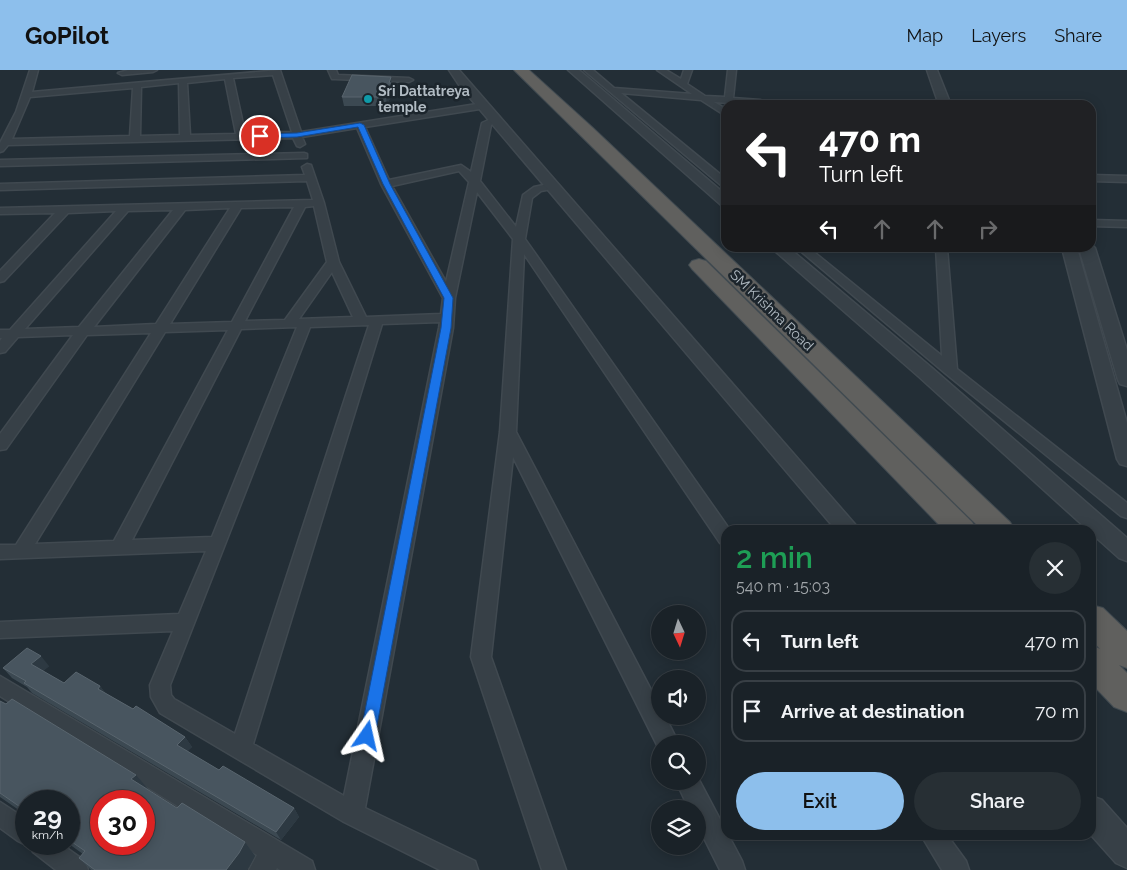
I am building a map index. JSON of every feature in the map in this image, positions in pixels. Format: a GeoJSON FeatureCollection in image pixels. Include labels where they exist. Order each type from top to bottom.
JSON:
{"type":"FeatureCollection","features":[{"type":"Feature","properties":{"kind":"highway","name":"SM Krishna Road"},"geometry":{"type":"LineString","coordinates":[[506,70],[957,525]]}},
{"type":"Feature","properties":{"kind":"highway","name":"SM Krishna Road"},"geometry":{"type":"LineString","coordinates":[[521,70],[587,131],[995,525]]}},
{"type":"Feature","properties":{"kind":"highway"},"geometry":{"type":"LineString","coordinates":[[1096,623],[1127,653]]}},
{"type":"Feature","properties":{"kind":"highway"},"geometry":{"type":"LineString","coordinates":[[1096,665],[1127,696]]}},
{"type":"Feature","properties":{"kind":"street"},"geometry":{"type":"LineString","coordinates":[[34,70],[26,95],[3,146],[135,139],[297,135],[484,106]]}},
{"type":"Feature","properties":{"kind":"street"},"geometry":{"type":"LineString","coordinates":[[121,87],[122,71],[153,70]]}},
{"type":"Feature","properties":{"kind":"street"},"geometry":{"type":"LineString","coordinates":[[332,70],[335,77],[409,80],[404,70]]}},
{"type":"Feature","properties":{"kind":"street"},"geometry":{"type":"LineString","coordinates":[[454,70],[845,525]]}},
{"type":"Feature","properties":{"kind":"street"},"geometry":{"type":"LineString","coordinates":[[573,70],[721,198]]}},
{"type":"Feature","properties":{"kind":"street"},"geometry":{"type":"LineString","coordinates":[[588,70],[721,180]]}},
{"type":"Feature","properties":{"kind":"street"},"geometry":{"type":"LineString","coordinates":[[661,70],[721,110]]}},
{"type":"Feature","properties":{"kind":"street"},"geometry":{"type":"LineString","coordinates":[[683,84],[688,70]]}},
{"type":"Feature","properties":{"kind":"street"},"geometry":{"type":"LineString","coordinates":[[614,90],[729,100],[732,70]]}},
{"type":"Feature","properties":{"kind":"street"},"geometry":{"type":"LineString","coordinates":[[932,70],[943,100]]}},
{"type":"Feature","properties":{"kind":"street"},"geometry":{"type":"LineString","coordinates":[[26,95],[276,71],[319,203],[333,262],[369,320],[241,750]]}},
{"type":"Feature","properties":{"kind":"street"},"geometry":{"type":"LineString","coordinates":[[229,77],[241,137]]}},
{"type":"Feature","properties":{"kind":"street"},"geometry":{"type":"LineString","coordinates":[[183,81],[185,138]]}},
{"type":"Feature","properties":{"kind":"street"},"geometry":{"type":"LineString","coordinates":[[135,139],[137,85]]}},
{"type":"Feature","properties":{"kind":"street"},"geometry":{"type":"LineString","coordinates":[[352,814],[447,318],[448,298],[487,123],[495,120]]}},
{"type":"Feature","properties":{"kind":"street"},"geometry":{"type":"LineString","coordinates":[[360,125],[386,184],[448,298]]}},
{"type":"Feature","properties":{"kind":"street"},"geometry":{"type":"LineString","coordinates":[[0,163],[304,156]]}},
{"type":"Feature","properties":{"kind":"street"},"geometry":{"type":"LineString","coordinates":[[386,184],[461,168],[475,182],[519,239],[721,531]]}},
{"type":"Feature","properties":{"kind":"street"},"geometry":{"type":"LineString","coordinates":[[0,187],[311,178]]}},
{"type":"Feature","properties":{"kind":"street"},"geometry":{"type":"LineString","coordinates":[[1096,178],[1127,180]]}},
{"type":"Feature","properties":{"kind":"street"},"geometry":{"type":"LineString","coordinates":[[553,186],[538,189],[527,197],[519,239],[508,432],[481,657],[554,870]]}},
{"type":"Feature","properties":{"kind":"street"},"geometry":{"type":"LineString","coordinates":[[120,547],[301,203]]}},
{"type":"Feature","properties":{"kind":"street"},"geometry":{"type":"LineString","coordinates":[[0,211],[319,203]]}},
{"type":"Feature","properties":{"kind":"street"},"geometry":{"type":"LineString","coordinates":[[21,551],[238,205]]}},
{"type":"Feature","properties":{"kind":"street"},"geometry":{"type":"LineString","coordinates":[[0,445],[84,330],[182,206]]}},
{"type":"Feature","properties":{"kind":"street"},"geometry":{"type":"LineString","coordinates":[[0,349],[7,334],[125,208]]}},
{"type":"Feature","properties":{"kind":"street"},"geometry":{"type":"LineString","coordinates":[[0,278],[65,210]]}},
{"type":"Feature","properties":{"kind":"street"},"geometry":{"type":"LineString","coordinates":[[1096,223],[1127,224]]}},
{"type":"Feature","properties":{"kind":"street"},"geometry":{"type":"LineString","coordinates":[[785,252],[925,372],[1127,552]]}},
{"type":"Feature","properties":{"kind":"street"},"geometry":{"type":"LineString","coordinates":[[807,252],[1127,512]]}},
{"type":"Feature","properties":{"kind":"street"},"geometry":{"type":"LineString","coordinates":[[942,252],[950,370]]}},
{"type":"Feature","properties":{"kind":"street"},"geometry":{"type":"LineString","coordinates":[[1070,252],[1127,459]]}},
{"type":"Feature","properties":{"kind":"street"},"geometry":{"type":"LineString","coordinates":[[1088,252],[1127,380]]}},
{"type":"Feature","properties":{"kind":"street"},"geometry":{"type":"LineString","coordinates":[[333,262],[298,322],[218,544],[160,685],[161,697],[167,706],[352,814],[466,870]]}},
{"type":"Feature","properties":{"kind":"street"},"geometry":{"type":"LineString","coordinates":[[7,334],[237,324],[447,318]]}},
{"type":"Feature","properties":{"kind":"street"},"geometry":{"type":"LineString","coordinates":[[508,432],[663,735]]}},
{"type":"Feature","properties":{"kind":"street"},"geometry":{"type":"LineString","coordinates":[[0,552],[218,544]]}},
{"type":"Feature","properties":{"kind":"street"},"geometry":{"type":"LineString","coordinates":[[0,630],[186,622]]}},
{"type":"Feature","properties":{"kind":"street"},"geometry":{"type":"LineString","coordinates":[[0,685],[267,862],[302,870]]}},
{"type":"Feature","properties":{"kind":"street"},"geometry":{"type":"LineString","coordinates":[[692,790],[733,870]]}},
{"type":"Feature","properties":{"kind":"street"},"geometry":{"type":"LineString","coordinates":[[0,814],[15,825]]}},
{"type":"Feature","properties":{"kind":"street"},"geometry":{"type":"LineString","coordinates":[[1096,816],[1127,852]]}},
{"type":"Feature","properties":{"kind":"street"},"geometry":{"type":"LineString","coordinates":[[936,840],[957,870]]}},
{"type":"Feature","properties":{"kind":"street"},"geometry":{"type":"LineString","coordinates":[[56,855],[76,870]]}},
{"type":"Feature","properties":{"kind":"building"},"geometry":{"type":"Polygon","coordinates":[[[352,75],[391,77],[386,97],[342,97],[352,75]]]}},
{"type":"Feature","properties":{"kind":"building"},"geometry":{"type":"Polygon","coordinates":[[[27,648],[41,656],[31,664],[64,683],[76,672],[100,686],[98,689],[133,709],[136,706],[185,737],[177,745],[219,770],[223,766],[294,808],[276,832],[24,683],[26,681],[3,668],[27,648]]]}},
{"type":"Feature","properties":{"kind":"building"},"geometry":{"type":"Polygon","coordinates":[[[12,699],[136,775],[131,779],[148,790],[90,790],[90,855],[155,855],[155,794],[177,808],[182,803],[245,842],[239,853],[226,870],[95,870],[79,858],[85,851],[80,848],[80,790],[15,790],[15,803],[0,793],[0,701],[6,704],[12,699]]]}},
{"type":"Feature","properties":{"kind":"place","name":"Sri Dattatreya temple"},"geometry":{"type":"Point","coordinates":[368,99]}},
{"type":"Feature","properties":{"kind":"route"},"geometry":{"type":"LineString","coordinates":[[260,136],[297,135],[360,125],[386,184],[448,298],[446,328],[367,736]]}}]}
